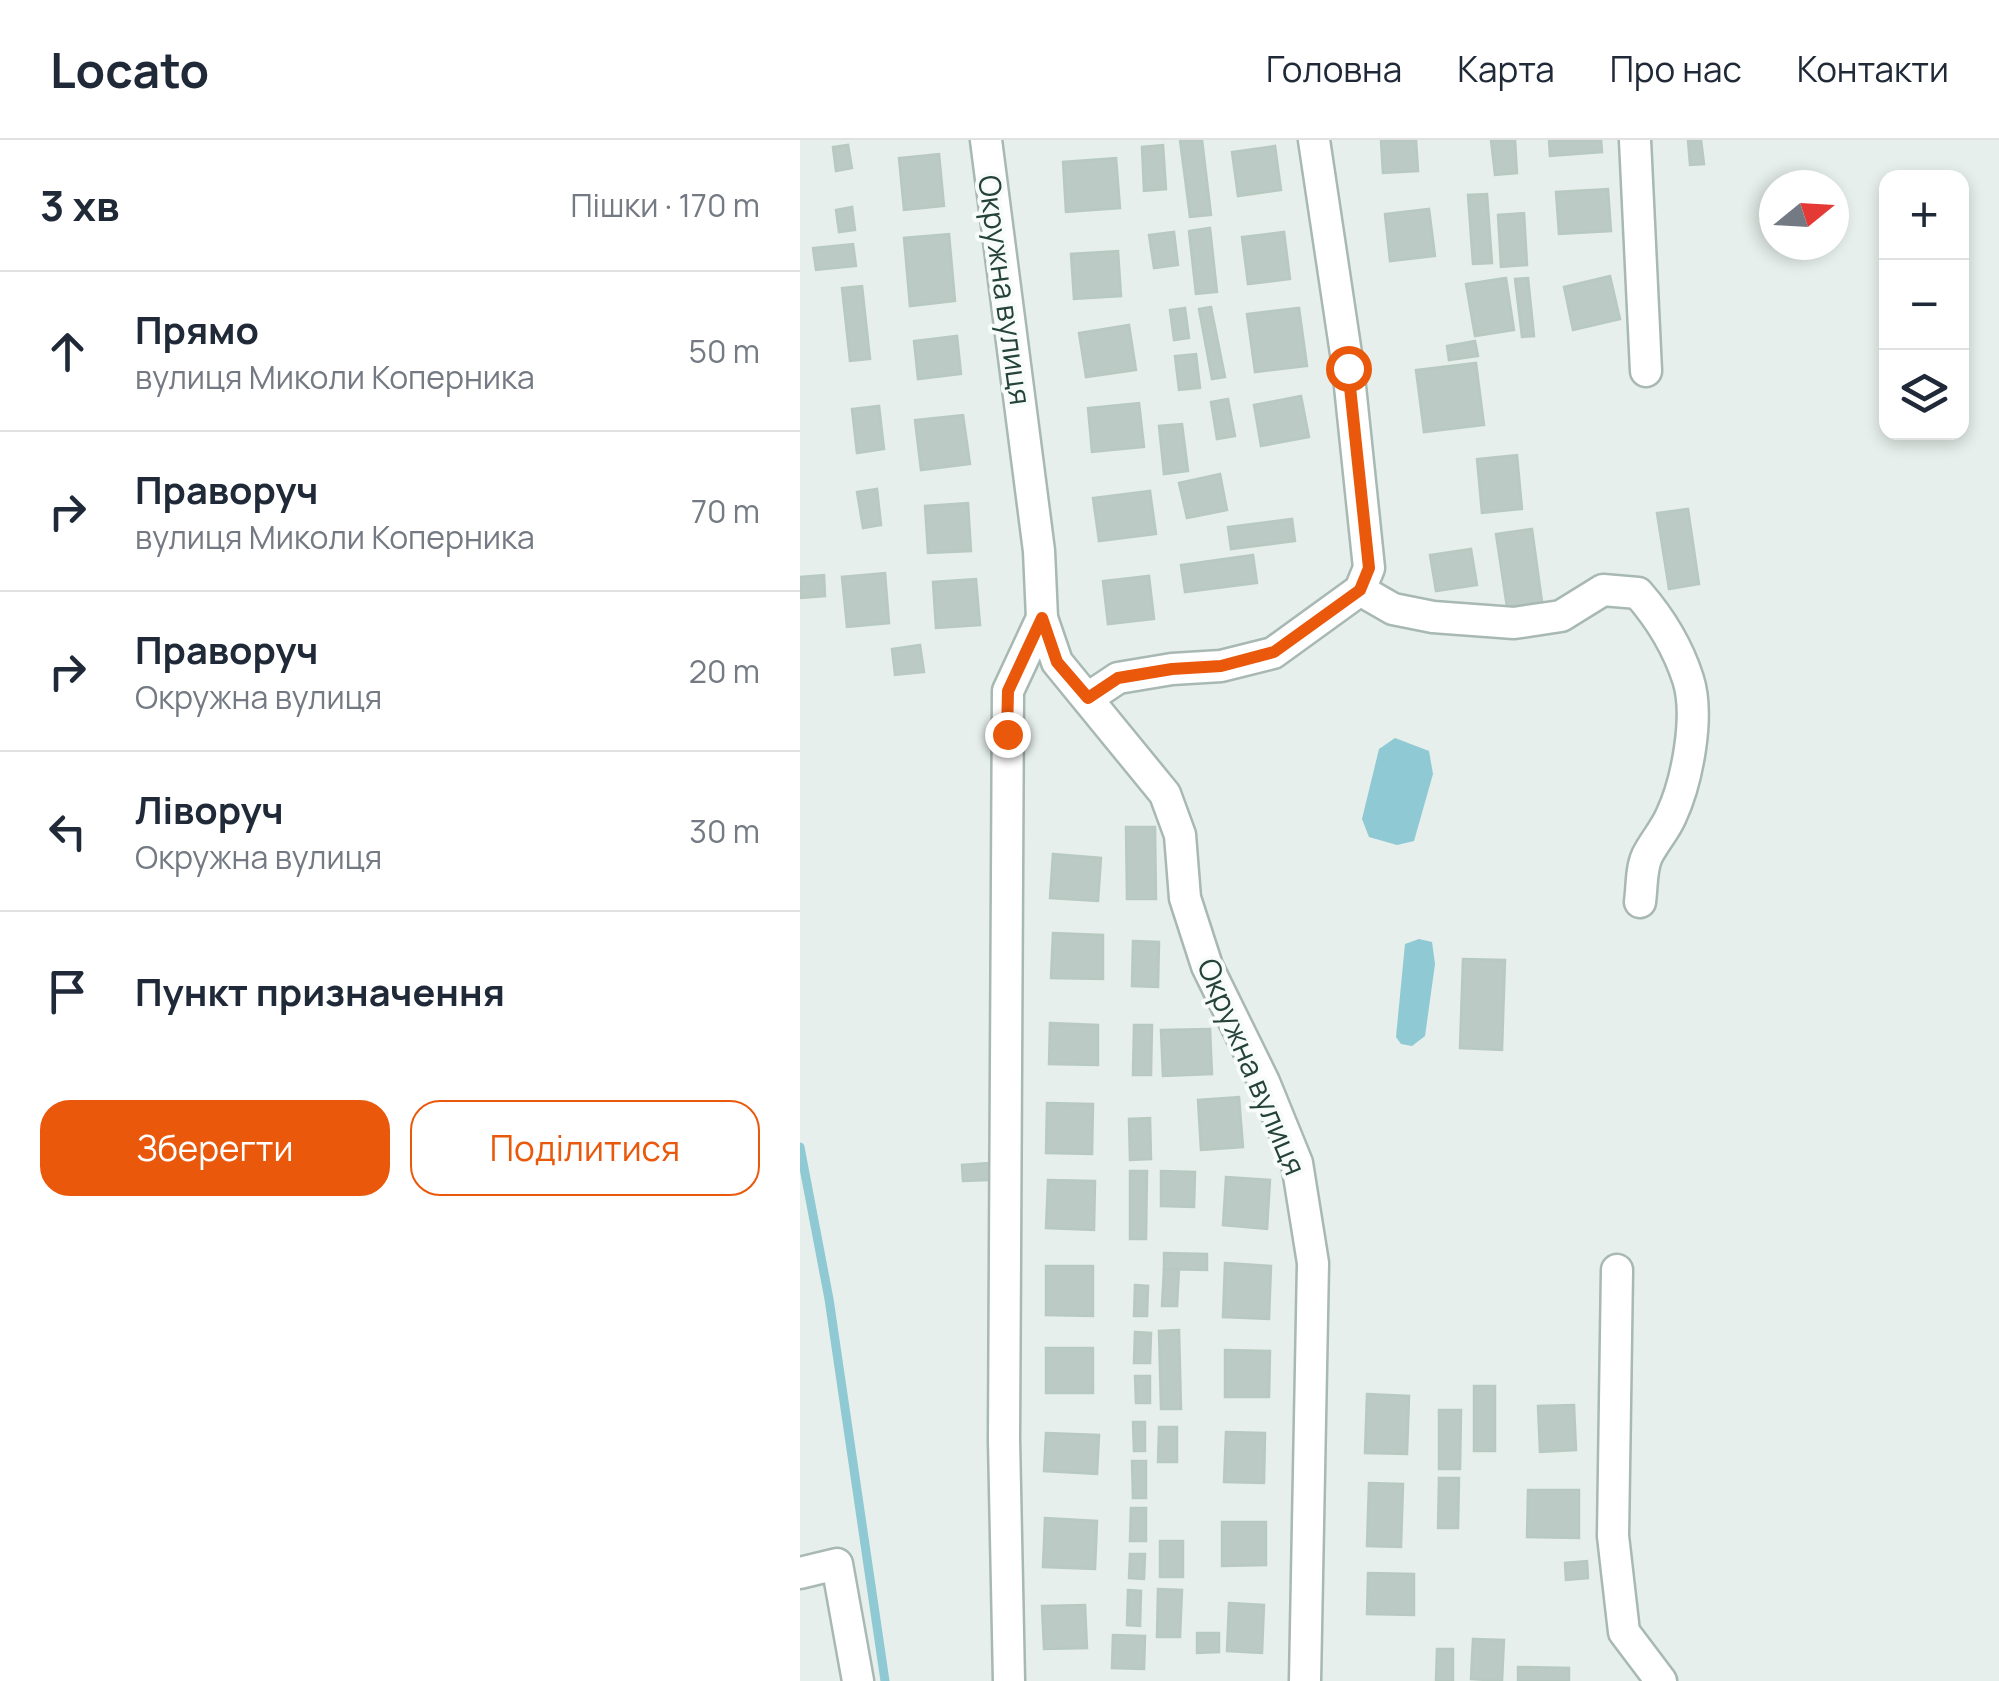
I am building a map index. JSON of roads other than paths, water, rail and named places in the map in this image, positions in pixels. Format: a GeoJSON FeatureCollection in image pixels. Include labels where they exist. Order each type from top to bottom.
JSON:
{"type":"FeatureCollection","features":[{"type":"Feature","properties":{"kind":"street","name":"Окружна вулиця"},"geometry":{"type":"LineString","coordinates":[[986,140],[1039,551],[1042,618],[1057,662],[1164,794],[1180,834],[1185,898],[1207,966],[1264,1082],[1297,1163],[1312,1263],[1305,1681]]}},
{"type":"Feature","properties":{"kind":"street"},"geometry":{"type":"LineString","coordinates":[[1088,698],[1118,678],[1221,666],[1274,652],[1360,590],[1369,568],[1348,368],[1314,140]]}},
{"type":"Feature","properties":{"kind":"street"},"geometry":{"type":"LineString","coordinates":[[1636,140],[1646,371]]}},
{"type":"Feature","properties":{"kind":"street"},"geometry":{"type":"LineString","coordinates":[[1360,590],[1393,608],[1433,617],[1514,623],[1561,616],[1603,590],[1638,593],[1657,614],[1689,681],[1692,705],[1688,769],[1671,816],[1645,860],[1640,902]]}},
{"type":"Feature","properties":{"kind":"street","name":"Окружна вулиця"},"geometry":{"type":"LineString","coordinates":[[1009,1681],[1004,1440],[1008,691],[1042,618]]}},
{"type":"Feature","properties":{"kind":"street"},"geometry":{"type":"LineString","coordinates":[[1617,1270],[1615,1555],[1624,1632],[1662,1681]]}},
{"type":"Feature","properties":{"kind":"street"},"geometry":{"type":"LineString","coordinates":[[800,1573],[837,1564],[858,1681]]}},
{"type":"Feature","properties":{"kind":"water"},"geometry":{"type":"Polygon","coordinates":[[[1395,738],[1429,751],[1433,774],[1414,841],[1397,845],[1369,837],[1362,819],[1379,749],[1395,738]]]}},
{"type":"Feature","properties":{"kind":"water"},"geometry":{"type":"Polygon","coordinates":[[[1419,939],[1432,942],[1435,964],[1425,1036],[1412,1046],[1401,1044],[1396,1037],[1405,944],[1419,939]]]}},
{"type":"Feature","properties":{"kind":"waterway"},"geometry":{"type":"LineString","coordinates":[[800,1147],[829,1299],[885,1681]]}}]}
